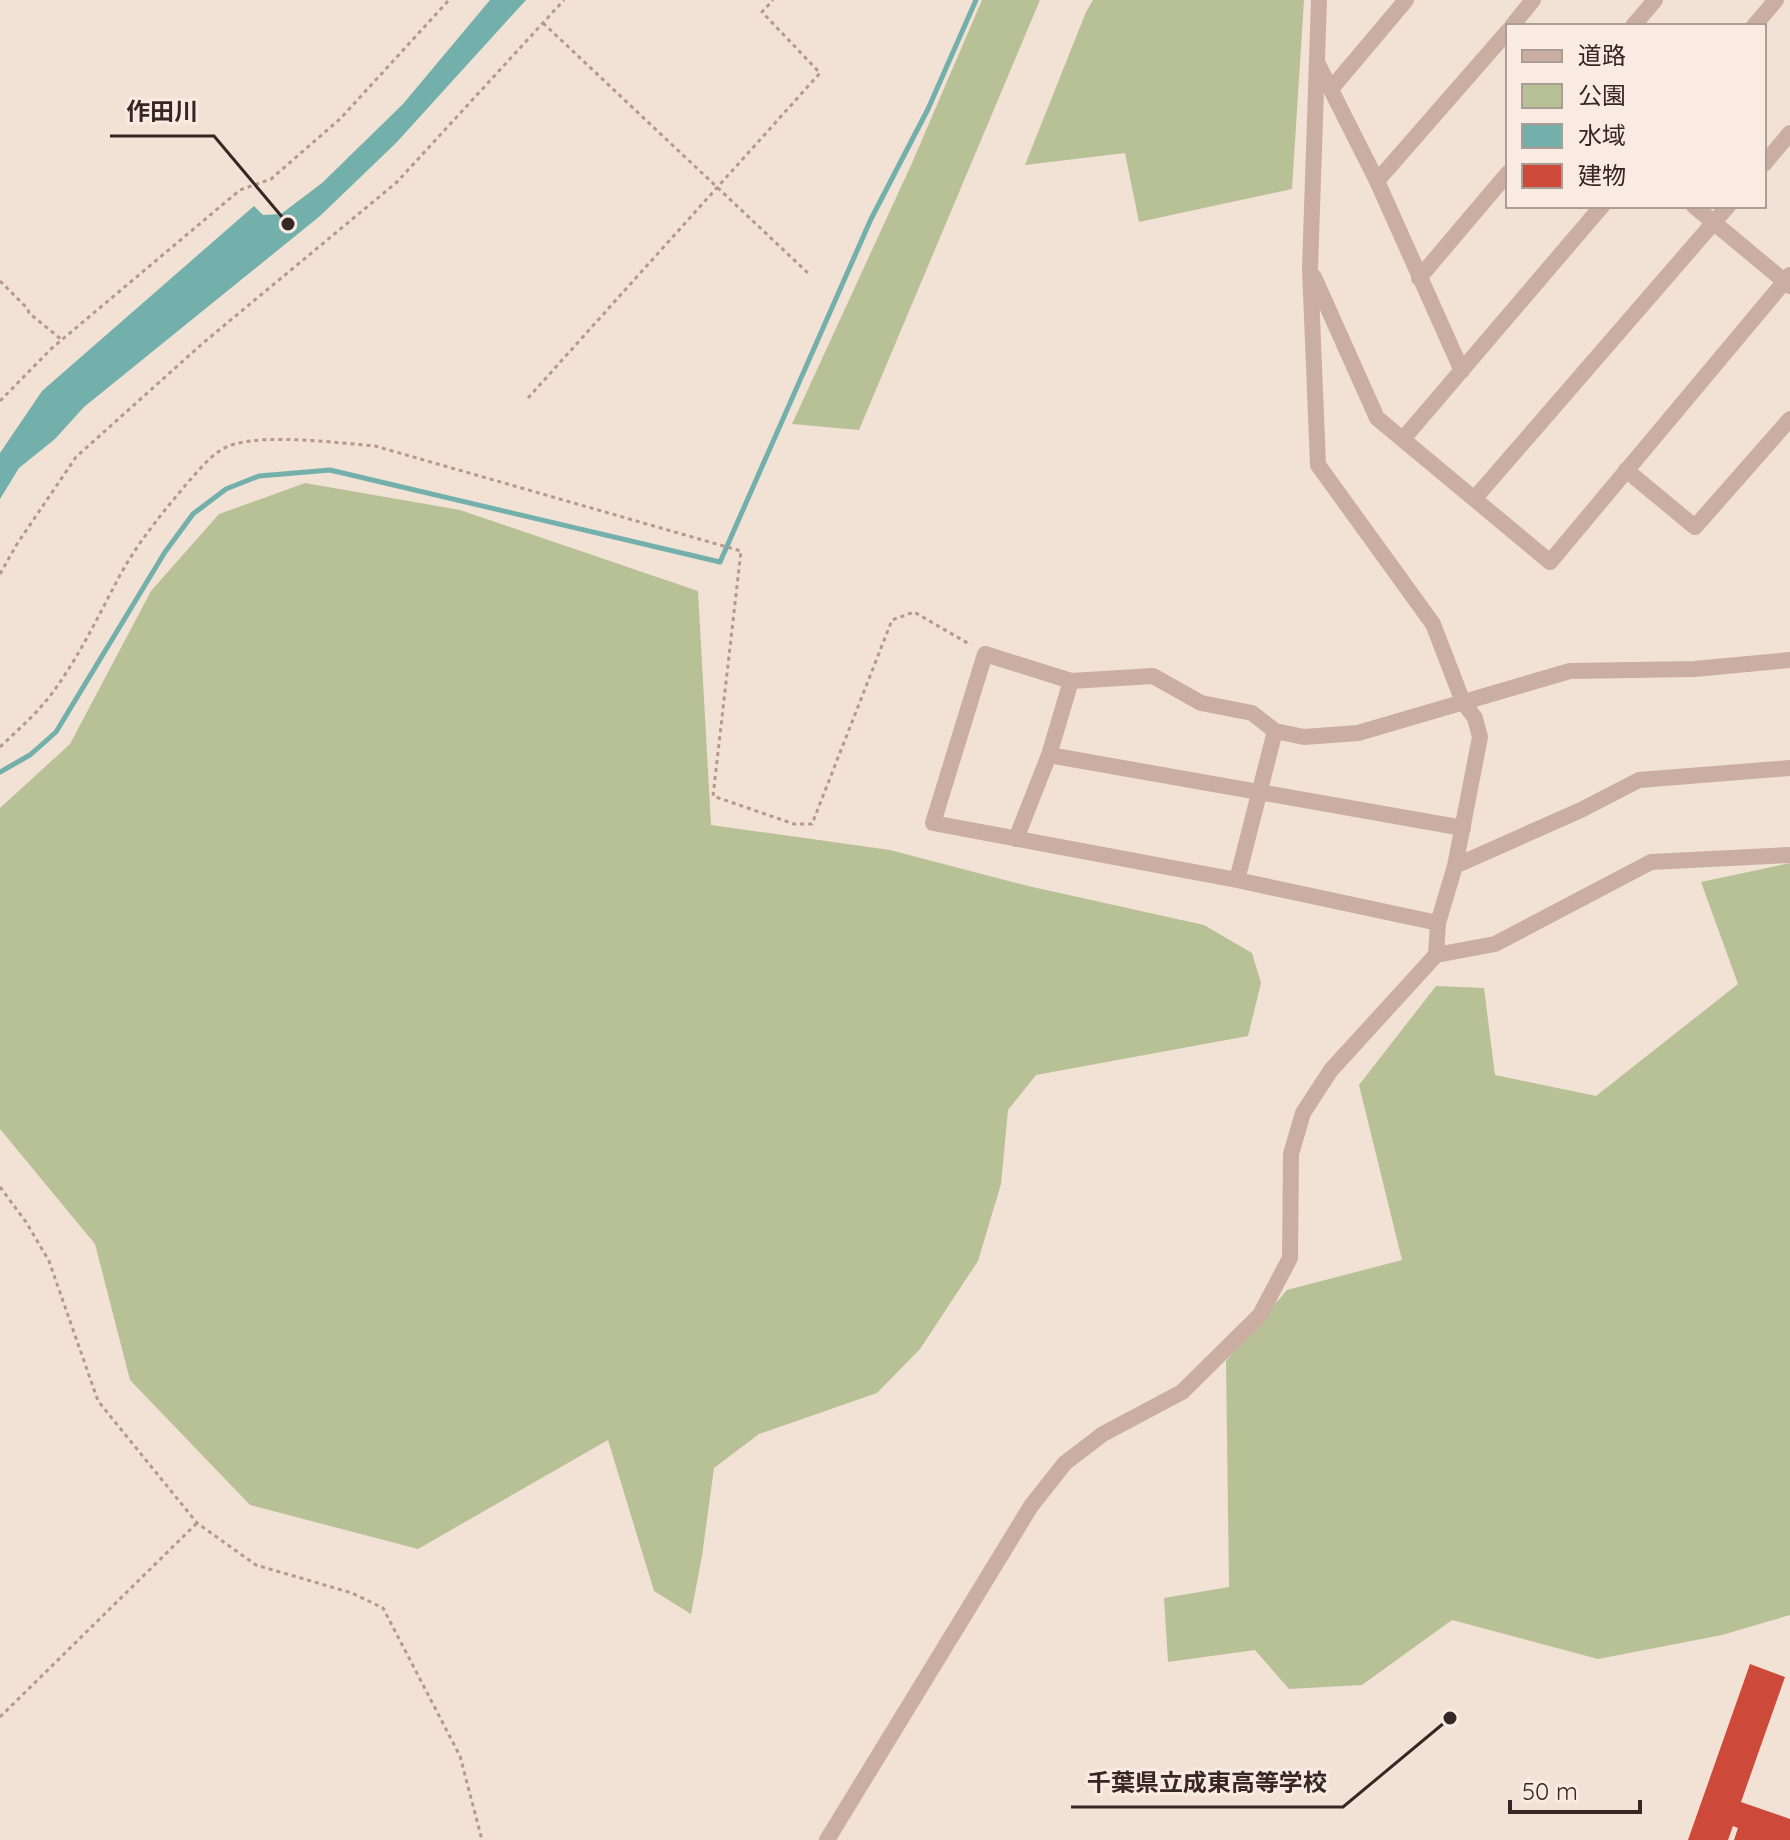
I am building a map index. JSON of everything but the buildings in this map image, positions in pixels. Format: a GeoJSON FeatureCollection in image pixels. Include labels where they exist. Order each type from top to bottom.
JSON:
{"type":"FeatureCollection","features":[{"type":"Feature","properties":{"kind":"street"},"geometry":{"type":"LineString","coordinates":[[1319,0],[1310,268],[1318,465],[1433,624],[1463,702],[1475,718],[1480,737],[1455,866],[1438,923],[1436,955]]}},
{"type":"Feature","properties":{"kind":"street"},"geometry":{"type":"LineString","coordinates":[[1331,89],[1406,0]]}},
{"type":"Feature","properties":{"kind":"street"},"geometry":{"type":"LineString","coordinates":[[1516,24],[1533,0]]}},
{"type":"Feature","properties":{"kind":"street"},"geometry":{"type":"LineString","coordinates":[[1635,24],[1655,0]]}},
{"type":"Feature","properties":{"kind":"street"},"geometry":{"type":"LineString","coordinates":[[1756,24],[1776,0]]}},
{"type":"Feature","properties":{"kind":"street"},"geometry":{"type":"LineString","coordinates":[[1377,181],[1506,38]]}},
{"type":"Feature","properties":{"kind":"street"},"geometry":{"type":"LineString","coordinates":[[1318,63],[1377,181],[1462,371]]}},
{"type":"Feature","properties":{"kind":"street"},"geometry":{"type":"LineString","coordinates":[[1766,162],[1790,133]]}},
{"type":"Feature","properties":{"kind":"street"},"geometry":{"type":"LineString","coordinates":[[1419,278],[1506,175]]}},
{"type":"Feature","properties":{"kind":"street"},"geometry":{"type":"LineString","coordinates":[[1403,439],[1600,208]]}},
{"type":"Feature","properties":{"kind":"street"},"geometry":{"type":"LineString","coordinates":[[1310,268],[1377,418],[1550,562],[1788,281],[1696,208]]}},
{"type":"Feature","properties":{"kind":"street"},"geometry":{"type":"LineString","coordinates":[[1475,498],[1726,208]]}},
{"type":"Feature","properties":{"kind":"street"},"geometry":{"type":"LineString","coordinates":[[1626,470],[1695,527],[1790,419]]}},
{"type":"Feature","properties":{"kind":"street"},"geometry":{"type":"LineString","coordinates":[[1438,923],[1237,880],[933,823],[985,654],[1071,681],[1153,676],[1201,703],[1252,713],[1275,731],[1304,737],[1358,733],[1570,671],[1694,669],[1790,660]]}},
{"type":"Feature","properties":{"kind":"street"},"geometry":{"type":"LineString","coordinates":[[1016,839],[1049,755],[1071,681]]}},
{"type":"Feature","properties":{"kind":"street"},"geometry":{"type":"LineString","coordinates":[[1237,880],[1275,731]]}},
{"type":"Feature","properties":{"kind":"street"},"geometry":{"type":"LineString","coordinates":[[1049,755],[1463,828]]}},
{"type":"Feature","properties":{"kind":"street"},"geometry":{"type":"LineString","coordinates":[[1455,866],[1581,810],[1639,780],[1790,768]]}},
{"type":"Feature","properties":{"kind":"street"},"geometry":{"type":"LineString","coordinates":[[827,1840],[1031,1506],[1065,1463],[1103,1434],[1182,1392],[1260,1315],[1290,1258],[1291,1154],[1303,1113],[1331,1070],[1436,955],[1495,944],[1651,862],[1790,855]]}},
{"type":"Feature","properties":{"kind":"path"},"geometry":{"type":"LineString","coordinates":[[0,401],[62,340],[240,190],[271,179],[340,119],[449,0]]}},
{"type":"Feature","properties":{"kind":"path"},"geometry":{"type":"LineString","coordinates":[[0,574],[76,457],[203,343],[397,182],[564,0]]}},
{"type":"Feature","properties":{"kind":"path"},"geometry":{"type":"LineString","coordinates":[[528,398],[820,73],[762,12],[773,0]]}},
{"type":"Feature","properties":{"kind":"path"},"geometry":{"type":"LineString","coordinates":[[543,23],[808,273]]}},
{"type":"Feature","properties":{"kind":"path"},"geometry":{"type":"LineString","coordinates":[[0,281],[29,313],[62,340]]}},
{"type":"Feature","properties":{"kind":"path"},"geometry":{"type":"LineString","coordinates":[[0,747],[41,709],[59,684],[155,520],[212,455],[235,444],[261,441],[375,446],[741,551],[713,796],[794,824],[812,824],[892,620],[914,612],[985,654]]}},
{"type":"Feature","properties":{"kind":"path"},"geometry":{"type":"LineString","coordinates":[[0,1187],[49,1261],[98,1401],[197,1523],[256,1565],[352,1593],[383,1608],[460,1756],[482,1840]]}},
{"type":"Feature","properties":{"kind":"path"},"geometry":{"type":"LineString","coordinates":[[0,1717],[197,1523]]}},
{"type":"Feature","properties":{"kind":"green space"},"geometry":{"type":"Polygon","coordinates":[[[982,0],[1040,0],[859,430],[792,424],[912,163],[982,0]]]}},
{"type":"Feature","properties":{"kind":"green space"},"geometry":{"type":"Polygon","coordinates":[[[1093,0],[1304,0],[1292,189],[1139,222],[1125,153],[1025,165],[1093,0]]]}},
{"type":"Feature","properties":{"kind":"green space"},"geometry":{"type":"Polygon","coordinates":[[[305,483],[460,510],[698,591],[711,825],[890,850],[1028,886],[1204,925],[1252,953],[1261,983],[1248,1036],[1036,1075],[1008,1110],[1001,1184],[978,1261],[920,1349],[877,1393],[759,1434],[714,1468],[691,1614],[654,1591],[608,1440],[418,1549],[250,1505],[130,1380],[95,1244],[0,1129],[0,808],[70,744],[151,591],[219,514],[305,483]]]}},
{"type":"Feature","properties":{"kind":"green space"},"geometry":{"type":"Polygon","coordinates":[[[1790,863],[1790,1615],[1722,1635],[1598,1659],[1452,1620],[1362,1685],[1289,1689],[1255,1650],[1168,1662],[1164,1598],[1229,1587],[1226,1361],[1287,1290],[1402,1260],[1359,1085],[1436,986],[1484,988],[1495,1075],[1596,1096],[1738,984],[1701,882],[1790,863]]]}},
{"type":"Feature","properties":{"kind":"water"},"geometry":{"type":"Polygon","coordinates":[[[490,0],[526,0],[396,143],[320,216],[84,407],[55,439],[19,468],[0,499],[0,453],[42,391],[254,206],[263,215],[281,214],[322,183],[403,104],[490,0]]]}},
{"type":"Feature","properties":{"kind":"waterway"},"geometry":{"type":"LineString","coordinates":[[0,772],[30,755],[56,732],[165,552],[193,514],[226,489],[259,476],[330,470],[720,562],[871,219],[928,109],[976,0]]}},
{"type":"Feature","properties":{"kind":"place","name":"作田川"},"geometry":{"type":"Point","coordinates":[288,224]}},
{"type":"Feature","properties":{"kind":"place","name":"千葉県立成東高等学校"},"geometry":{"type":"Point","coordinates":[1450,1718]}}]}
